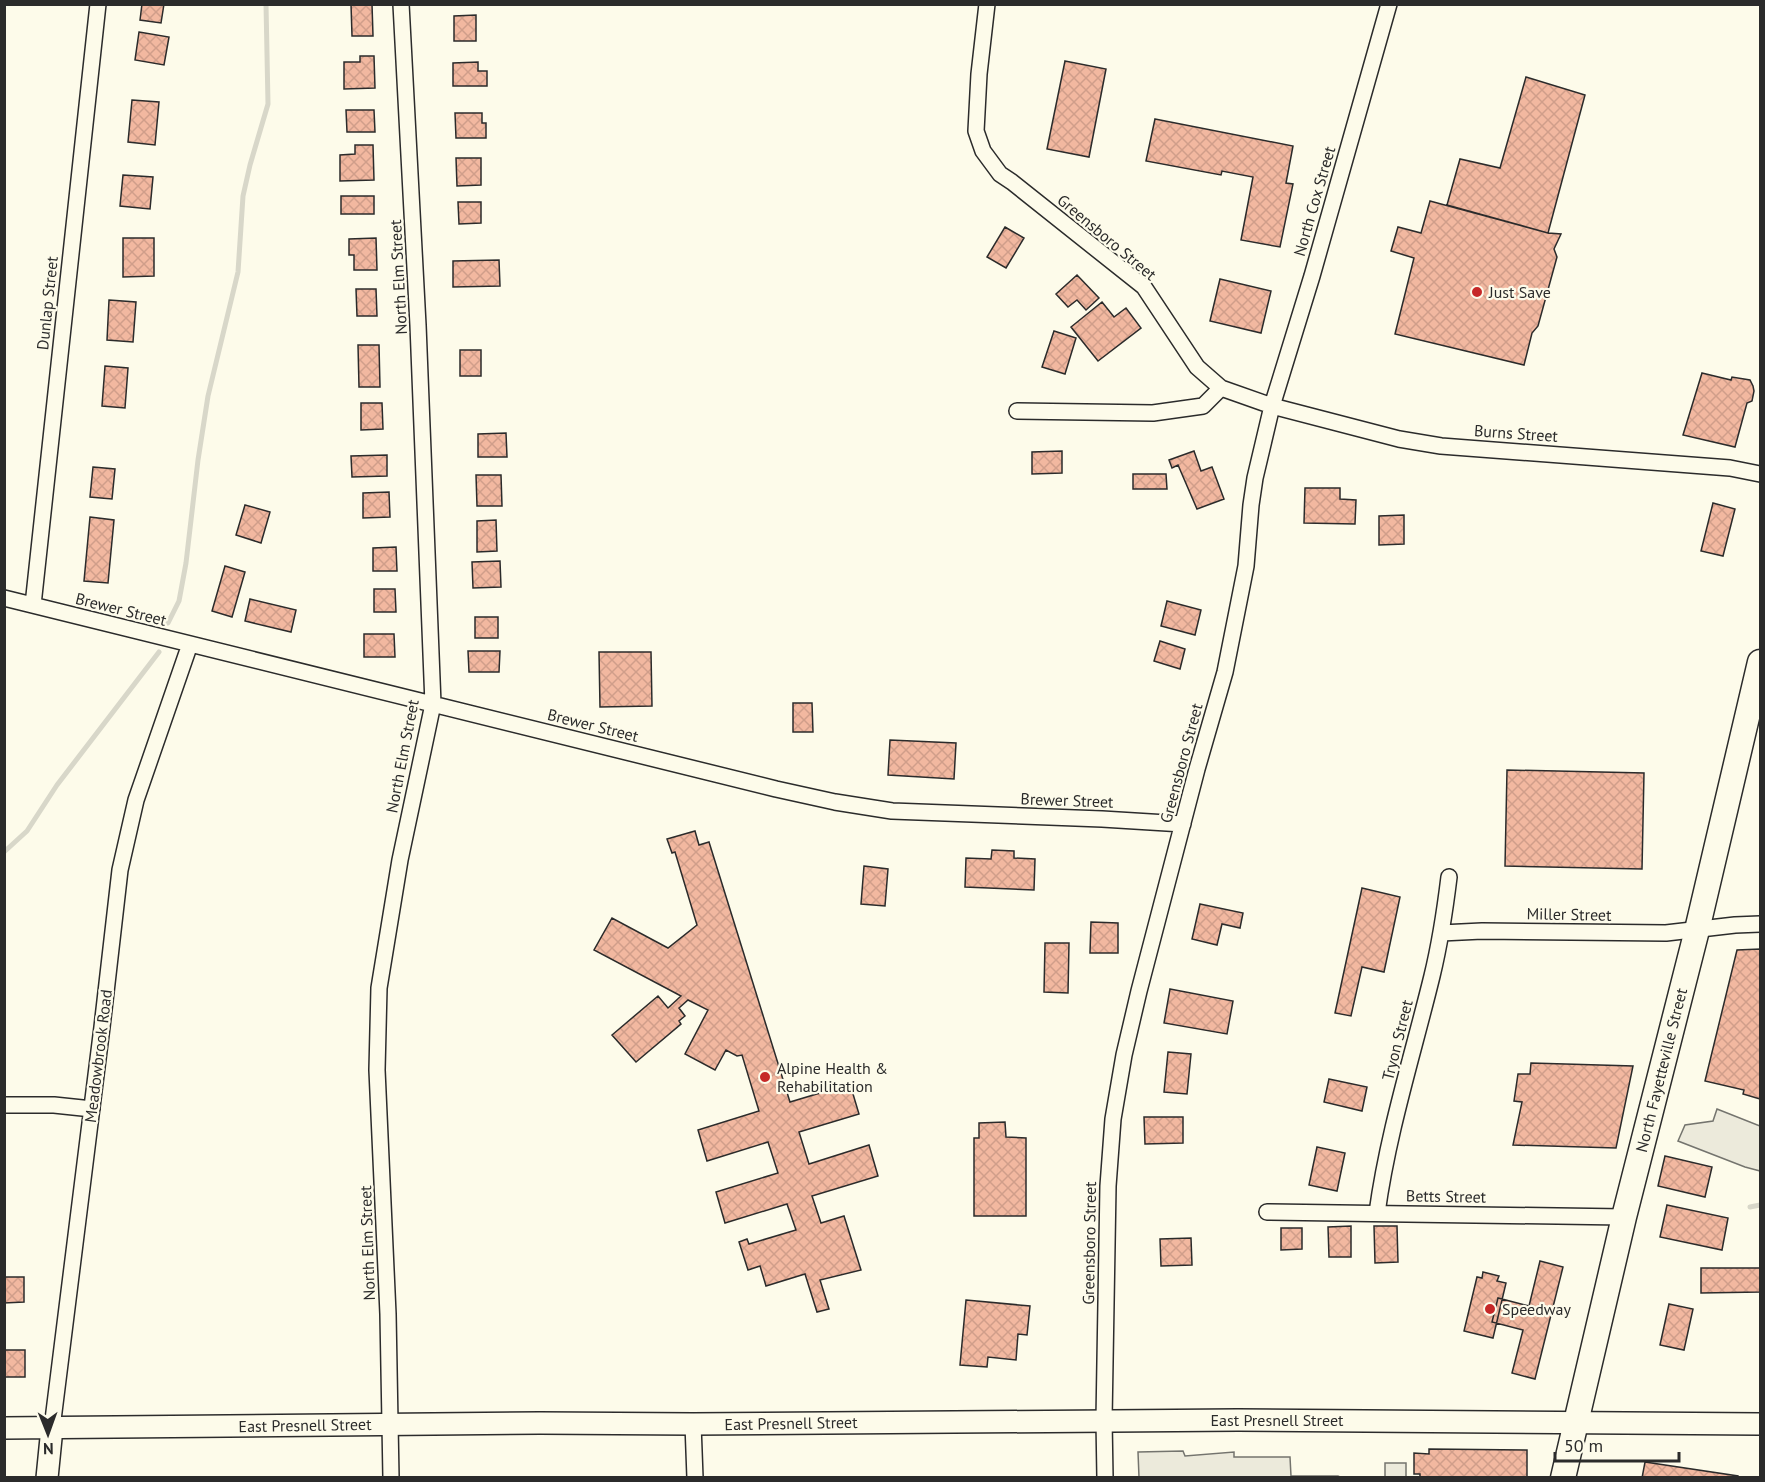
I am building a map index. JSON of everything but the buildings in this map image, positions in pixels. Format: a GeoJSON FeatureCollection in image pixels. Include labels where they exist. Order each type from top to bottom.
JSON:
{"type":"FeatureCollection","features":[{"type":"Feature","properties":{"kind":"main road","name":"North Fayetteville Street"},"geometry":{"type":"LineString","coordinates":[[1563,1478],[1624,1218],[1697,930],[1761,662]]}},
{"type":"Feature","properties":{"kind":"main road","name":"East Presnell Street"},"geometry":{"type":"LineString","coordinates":[[4,1428],[1104,1420],[1761,1424]]}},
{"type":"Feature","properties":{"kind":"main road","name":"Meadowbrook Road"},"geometry":{"type":"LineString","coordinates":[[47,1478],[52,1428]]}},
{"type":"Feature","properties":{"kind":"street","name":"Dunlap Street"},"geometry":{"type":"LineString","coordinates":[[33,605],[98,4]]}},
{"type":"Feature","properties":{"kind":"street","name":"North Elm Street"},"geometry":{"type":"LineString","coordinates":[[391,1478],[387,1302],[377,1070],[379,988],[400,860],[433,704],[418,325],[401,4]]}},
{"type":"Feature","properties":{"kind":"street","name":"Greensboro Street"},"geometry":{"type":"LineString","coordinates":[[987,4],[979,75],[976,131],[982,151],[1000,174],[1144,286],[1197,367],[1221,388],[1272,406],[1255,478],[1246,566],[1225,672],[1183,824],[1124,1055],[1113,1119],[1108,1186],[1104,1420],[1106,1478]]}},
{"type":"Feature","properties":{"kind":"street","name":"North Cox Street"},"geometry":{"type":"LineString","coordinates":[[1272,406],[1389,4]]}},
{"type":"Feature","properties":{"kind":"street"},"geometry":{"type":"LineString","coordinates":[[1017,411],[1153,413],[1203,406],[1221,388]]}},
{"type":"Feature","properties":{"kind":"street","name":"Burns Street"},"geometry":{"type":"LineString","coordinates":[[1272,406],[1399,439],[1441,446],[1730,468],[1761,474]]}},
{"type":"Feature","properties":{"kind":"street","name":"Brewer Street"},"geometry":{"type":"LineString","coordinates":[[4,598],[776,789],[869,808],[946,814],[1183,824]]}},
{"type":"Feature","properties":{"kind":"street","name":"Meadowbrook Road"},"geometry":{"type":"LineString","coordinates":[[52,1428],[120,870],[136,800],[190,644]]}},
{"type":"Feature","properties":{"kind":"street","name":"Tryon Street"},"geometry":{"type":"LineString","coordinates":[[1377,1213],[1381,1182],[1433,974],[1449,877]]}},
{"type":"Feature","properties":{"kind":"street","name":"Miller Street"},"geometry":{"type":"LineString","coordinates":[[1441,933],[1493,931],[1666,933],[1761,924]]}},
{"type":"Feature","properties":{"kind":"street"},"geometry":{"type":"LineString","coordinates":[[4,1105],[92,1108]]}},
{"type":"Feature","properties":{"kind":"street","name":"Betts Street"},"geometry":{"type":"LineString","coordinates":[[1267,1212],[1624,1218]]}},
{"type":"Feature","properties":{"kind":"street"},"geometry":{"type":"LineString","coordinates":[[693,1424],[695,1478]]}},
{"type":"Feature","properties":{"kind":"shaded area"},"geometry":{"type":"Polygon","coordinates":[[[1717,1109],[1760,1126],[1760,1171],[1678,1141],[1685,1125],[1713,1121],[1717,1109]]]}},
{"type":"Feature","properties":{"kind":"shaded area"},"geometry":{"type":"Polygon","coordinates":[[[1183,1451],[1185,1456],[1234,1452],[1234,1457],[1290,1457],[1291,1476],[1340,1477],[1139,1477],[1138,1452],[1183,1451]]]}},
{"type":"Feature","properties":{"kind":"shaded area"},"geometry":{"type":"Polygon","coordinates":[[[1385,1463],[1406,1463],[1406,1477],[1385,1477],[1385,1463]]]}},
{"type":"Feature","properties":{"kind":"waterway"},"geometry":{"type":"LineString","coordinates":[[168,623],[179,601],[208,396],[238,272],[243,196],[268,104],[266,4]]}},
{"type":"Feature","properties":{"kind":"waterway"},"geometry":{"type":"LineString","coordinates":[[4,852],[27,831],[57,785],[159,652]]}},
{"type":"Feature","properties":{"kind":"waterway"},"geometry":{"type":"LineString","coordinates":[[1750,1207],[1760,1205]]}},
{"type":"Feature","properties":{"kind":"place","name":"Just Save"},"geometry":{"type":"Point","coordinates":[1477,292]}},
{"type":"Feature","properties":{"kind":"place","name":"Alpine Health & Rehabilitation"},"geometry":{"type":"Point","coordinates":[765,1077]}},
{"type":"Feature","properties":{"kind":"place","name":"Speedway"},"geometry":{"type":"Point","coordinates":[1490,1309]}}]}
